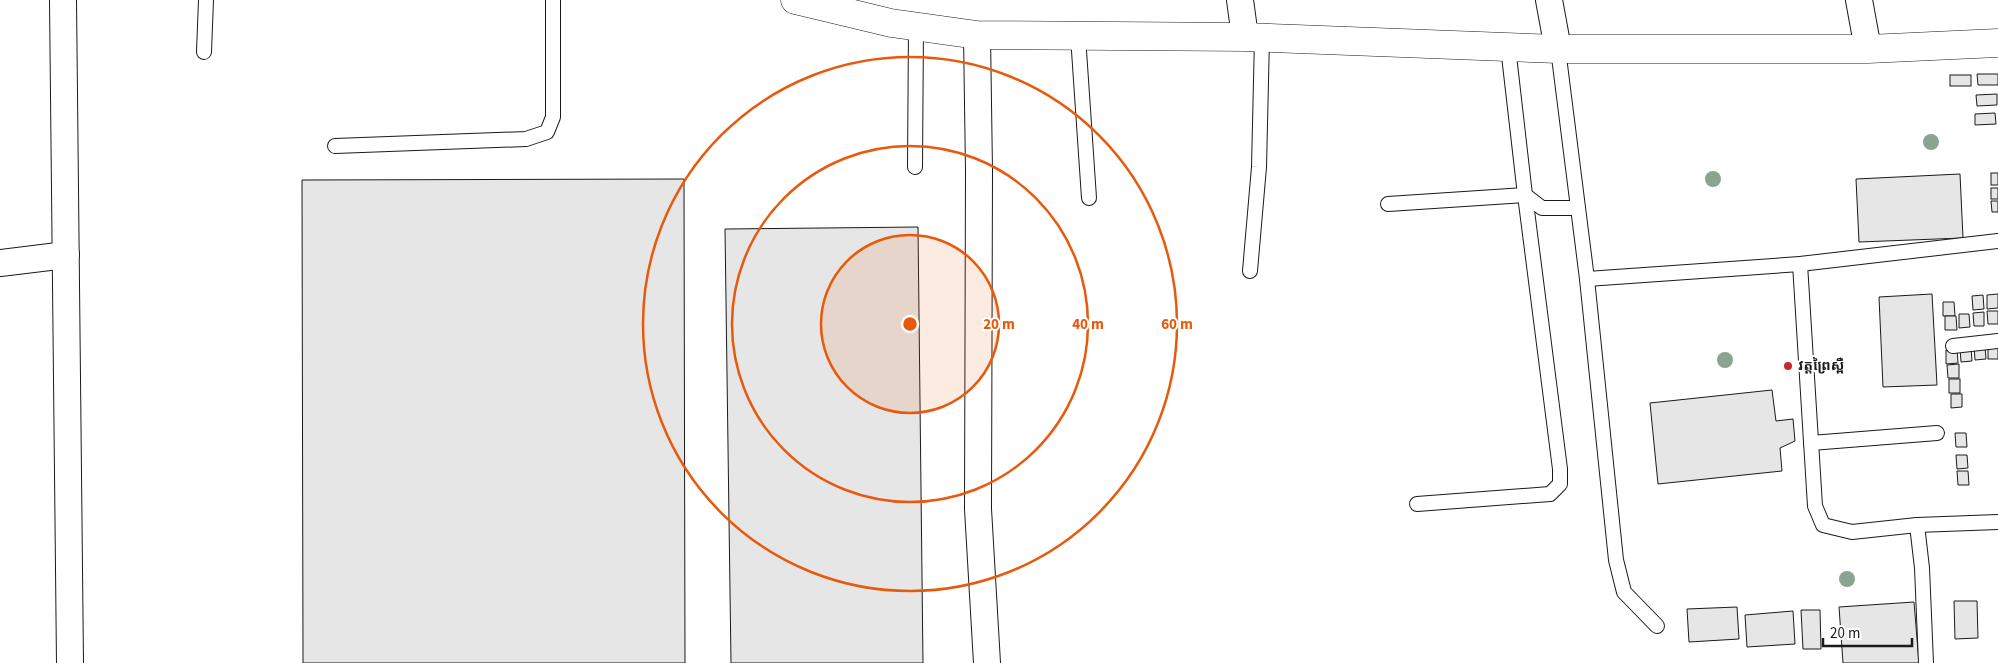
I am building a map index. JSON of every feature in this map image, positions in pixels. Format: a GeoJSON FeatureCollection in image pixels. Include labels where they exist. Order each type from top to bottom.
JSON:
{"type":"FeatureCollection","features":[{"type":"Feature","properties":{"kind":"street"},"geometry":{"type":"LineString","coordinates":[[63,0],[70,663]]}},
{"type":"Feature","properties":{"kind":"street"},"geometry":{"type":"LineString","coordinates":[[795,0],[829,4],[916,27],[977,35],[1254,38],[1558,49],[1868,49],[1998,43]]}},
{"type":"Feature","properties":{"kind":"street"},"geometry":{"type":"LineString","coordinates":[[1240,0],[1254,38]]}},
{"type":"Feature","properties":{"kind":"street"},"geometry":{"type":"LineString","coordinates":[[1550,0],[1558,49]]}},
{"type":"Feature","properties":{"kind":"street"},"geometry":{"type":"LineString","coordinates":[[1858,0],[1868,49]]}},
{"type":"Feature","properties":{"kind":"street"},"geometry":{"type":"LineString","coordinates":[[977,35],[979,171],[978,509],[987,663]]}},
{"type":"Feature","properties":{"kind":"street"},"geometry":{"type":"LineString","coordinates":[[0,263],[66,255]]}},
{"type":"Feature","properties":{"kind":"lane"},"geometry":{"type":"LineString","coordinates":[[204,52],[206,0]]}},
{"type":"Feature","properties":{"kind":"lane"},"geometry":{"type":"LineString","coordinates":[[335,146],[526,139],[547,132],[552,117],[553,0]]}},
{"type":"Feature","properties":{"kind":"lane"},"geometry":{"type":"LineString","coordinates":[[915,166],[916,27]]}},
{"type":"Feature","properties":{"kind":"lane"},"geometry":{"type":"LineString","coordinates":[[1078,36],[1089,198]]}},
{"type":"Feature","properties":{"kind":"lane"},"geometry":{"type":"LineString","coordinates":[[1250,271],[1259,167],[1254,38]]}},
{"type":"Feature","properties":{"kind":"lane"},"geometry":{"type":"LineString","coordinates":[[1417,504],[1550,494],[1560,484],[1560,469],[1508,47]]}},
{"type":"Feature","properties":{"kind":"lane"},"geometry":{"type":"LineString","coordinates":[[1558,49],[1587,279],[1616,560],[1624,592],[1657,626]]}},
{"type":"Feature","properties":{"kind":"lane"},"geometry":{"type":"LineString","coordinates":[[1388,204],[1525,195],[1542,208],[1578,208]]}},
{"type":"Feature","properties":{"kind":"lane"},"geometry":{"type":"LineString","coordinates":[[1587,279],[1800,264],[1998,241]]}},
{"type":"Feature","properties":{"kind":"lane"},"geometry":{"type":"LineString","coordinates":[[1800,264],[1816,506],[1823,525],[1852,532],[1917,525],[1998,522]]}},
{"type":"Feature","properties":{"kind":"lane"},"geometry":{"type":"LineString","coordinates":[[1953,346],[1998,340]]}},
{"type":"Feature","properties":{"kind":"lane"},"geometry":{"type":"LineString","coordinates":[[1811,443],[1937,432]]}},
{"type":"Feature","properties":{"kind":"lane"},"geometry":{"type":"LineString","coordinates":[[1917,525],[1922,568],[1926,663]]}},
{"type":"Feature","properties":{"kind":"building"},"geometry":{"type":"Polygon","coordinates":[[[1977,74],[1998,74],[1998,85],[1978,85],[1977,74]]]}},
{"type":"Feature","properties":{"kind":"building"},"geometry":{"type":"Polygon","coordinates":[[[1950,75],[1971,75],[1971,86],[1950,86],[1950,75]]]}},
{"type":"Feature","properties":{"kind":"building"},"geometry":{"type":"Polygon","coordinates":[[[1997,94],[1997,105],[1977,106],[1976,95],[1997,94]]]}},
{"type":"Feature","properties":{"kind":"building"},"geometry":{"type":"Polygon","coordinates":[[[1995,113],[1996,124],[1975,125],[1975,114],[1995,113]]]}},
{"type":"Feature","properties":{"kind":"building"},"geometry":{"type":"Polygon","coordinates":[[[1991,173],[1998,173],[1998,185],[1991,185],[1991,173]]]}},
{"type":"Feature","properties":{"kind":"building"},"geometry":{"type":"Polygon","coordinates":[[[1960,174],[1963,238],[1859,242],[1856,179],[1960,174]]]}},
{"type":"Feature","properties":{"kind":"building"},"geometry":{"type":"Polygon","coordinates":[[[684,179],[685,663],[303,663],[302,180],[684,179]]]}},
{"type":"Feature","properties":{"kind":"building"},"geometry":{"type":"Polygon","coordinates":[[[1991,188],[1998,188],[1998,199],[1991,199],[1991,188]]]}},
{"type":"Feature","properties":{"kind":"building"},"geometry":{"type":"Polygon","coordinates":[[[1991,201],[1998,201],[1998,212],[1992,212],[1991,201]]]}},
{"type":"Feature","properties":{"kind":"building"},"geometry":{"type":"Polygon","coordinates":[[[918,227],[923,663],[731,663],[725,229],[918,227]]]}},
{"type":"Feature","properties":{"kind":"building"},"geometry":{"type":"Polygon","coordinates":[[[1932,294],[1937,385],[1883,387],[1879,297],[1932,294]]]}},
{"type":"Feature","properties":{"kind":"building"},"geometry":{"type":"Polygon","coordinates":[[[1998,294],[1998,308],[1987,309],[1987,295],[1998,294]]]}},
{"type":"Feature","properties":{"kind":"building"},"geometry":{"type":"Polygon","coordinates":[[[1983,295],[1984,309],[1973,310],[1972,296],[1983,295]]]}},
{"type":"Feature","properties":{"kind":"building"},"geometry":{"type":"Polygon","coordinates":[[[1943,302],[1954,302],[1955,316],[1943,316],[1943,302]]]}},
{"type":"Feature","properties":{"kind":"building"},"geometry":{"type":"Polygon","coordinates":[[[1987,311],[1998,311],[1998,324],[1988,324],[1987,311]]]}},
{"type":"Feature","properties":{"kind":"building"},"geometry":{"type":"Polygon","coordinates":[[[1984,312],[1984,326],[1974,326],[1973,313],[1984,312]]]}},
{"type":"Feature","properties":{"kind":"building"},"geometry":{"type":"Polygon","coordinates":[[[1959,314],[1969,314],[1970,327],[1959,328],[1959,314]]]}},
{"type":"Feature","properties":{"kind":"building"},"geometry":{"type":"Polygon","coordinates":[[[1945,316],[1956,316],[1957,330],[1945,330],[1945,316]]]}},
{"type":"Feature","properties":{"kind":"building"},"geometry":{"type":"Polygon","coordinates":[[[1988,345],[1998,345],[1998,359],[1988,359],[1988,345]]]}},
{"type":"Feature","properties":{"kind":"building"},"geometry":{"type":"Polygon","coordinates":[[[1974,346],[1985,346],[1986,359],[1975,360],[1974,346]]]}},
{"type":"Feature","properties":{"kind":"building"},"geometry":{"type":"Polygon","coordinates":[[[1971,347],[1972,361],[1961,362],[1960,348],[1971,347]]]}},
{"type":"Feature","properties":{"kind":"building"},"geometry":{"type":"Polygon","coordinates":[[[1957,349],[1958,363],[1946,364],[1946,350],[1957,349]]]}},
{"type":"Feature","properties":{"kind":"building"},"geometry":{"type":"Polygon","coordinates":[[[1959,364],[1959,378],[1948,378],[1947,365],[1959,364]]]}},
{"type":"Feature","properties":{"kind":"building"},"geometry":{"type":"Polygon","coordinates":[[[1949,379],[1960,379],[1960,393],[1949,393],[1949,379]]]}},
{"type":"Feature","properties":{"kind":"building"},"geometry":{"type":"Polygon","coordinates":[[[1772,390],[1776,421],[1793,419],[1795,441],[1780,448],[1782,471],[1658,484],[1650,403],[1772,390]]]}},
{"type":"Feature","properties":{"kind":"building"},"geometry":{"type":"Polygon","coordinates":[[[1951,394],[1962,394],[1962,407],[1951,408],[1951,394]]]}},
{"type":"Feature","properties":{"kind":"building"},"geometry":{"type":"Polygon","coordinates":[[[1955,433],[1966,433],[1967,447],[1956,447],[1955,433]]]}},
{"type":"Feature","properties":{"kind":"building"},"geometry":{"type":"Polygon","coordinates":[[[1956,455],[1967,455],[1968,468],[1957,469],[1956,455]]]}},
{"type":"Feature","properties":{"kind":"building"},"geometry":{"type":"Polygon","coordinates":[[[1957,471],[1968,471],[1969,485],[1958,485],[1957,471]]]}},
{"type":"Feature","properties":{"kind":"building"},"geometry":{"type":"Polygon","coordinates":[[[1954,601],[1977,601],[1978,638],[1955,639],[1954,601]]]}},
{"type":"Feature","properties":{"kind":"building"},"geometry":{"type":"Polygon","coordinates":[[[1914,602],[1919,663],[1843,663],[1839,607],[1914,602]]]}},
{"type":"Feature","properties":{"kind":"building"},"geometry":{"type":"Polygon","coordinates":[[[1737,607],[1739,639],[1689,642],[1687,609],[1737,607]]]}},
{"type":"Feature","properties":{"kind":"building"},"geometry":{"type":"Polygon","coordinates":[[[1801,610],[1820,610],[1821,649],[1803,649],[1801,610]]]}},
{"type":"Feature","properties":{"kind":"building"},"geometry":{"type":"Polygon","coordinates":[[[1793,611],[1795,644],[1747,647],[1745,615],[1793,611]]]}},
{"type":"Feature","properties":{"kind":"place","name":"វត្តព្រៃស្ពឺ"},"geometry":{"type":"Point","coordinates":[1788,366]}}]}
